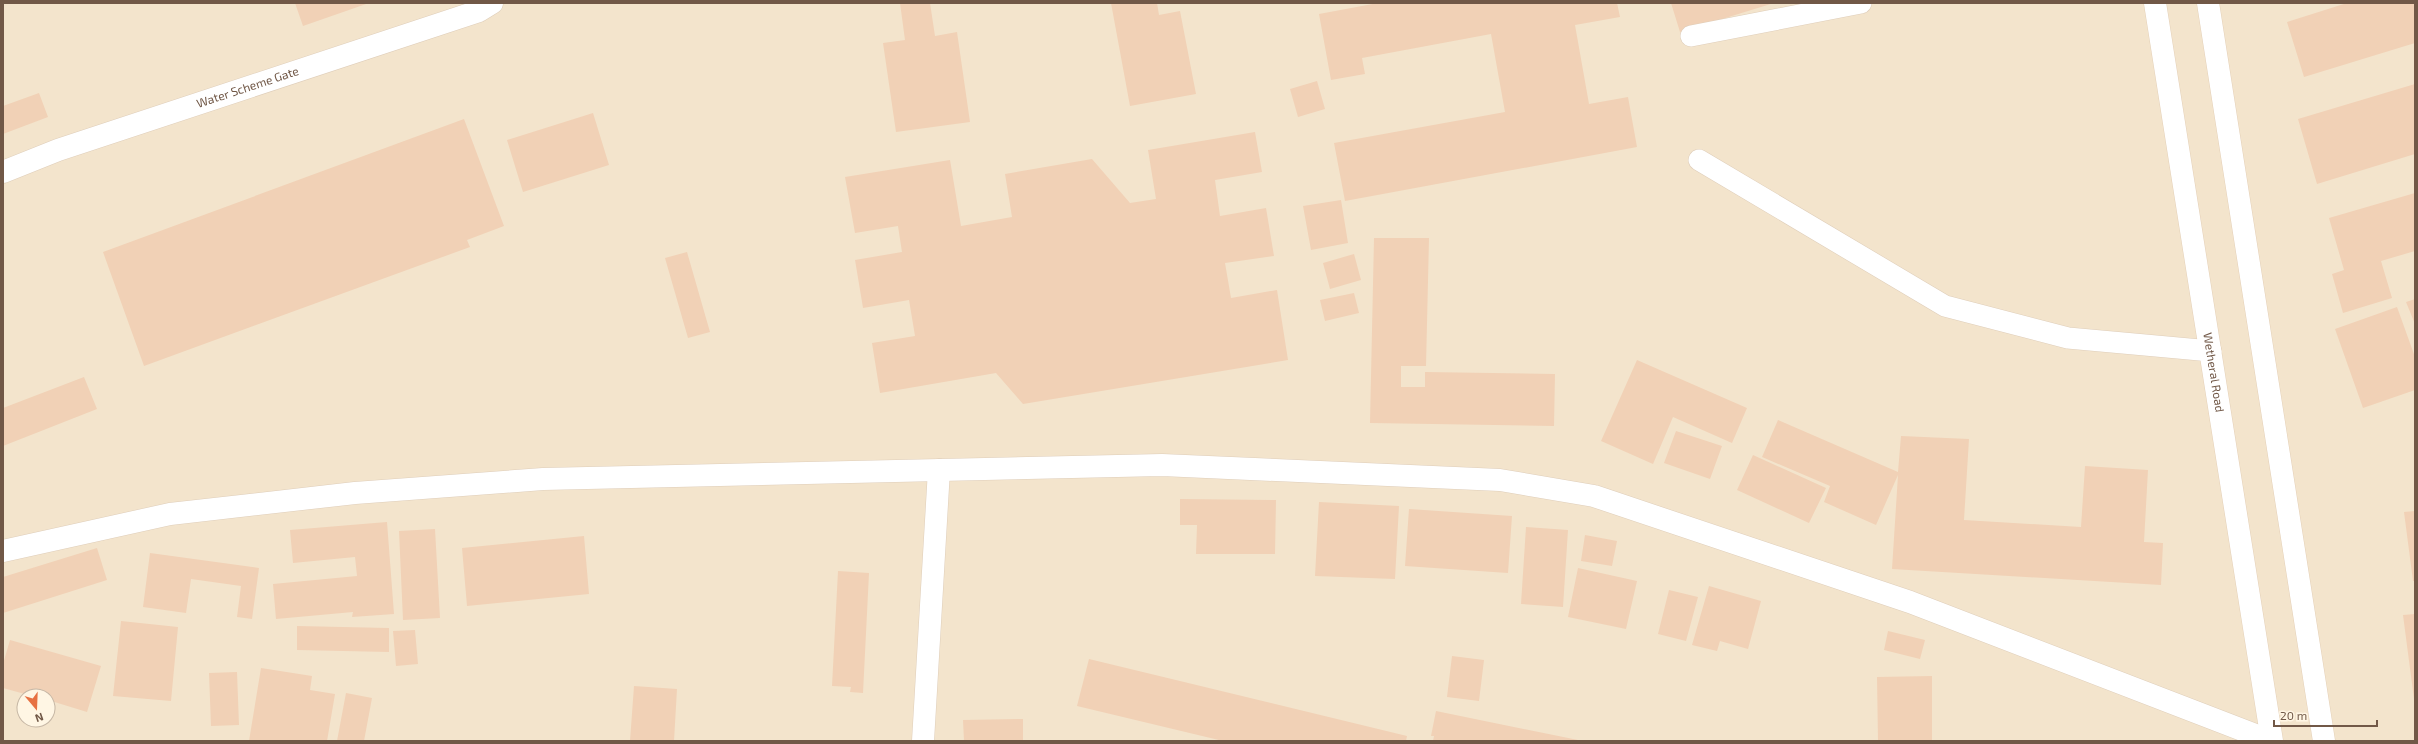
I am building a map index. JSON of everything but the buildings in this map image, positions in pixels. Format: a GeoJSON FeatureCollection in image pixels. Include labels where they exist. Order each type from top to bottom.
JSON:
{"type":"FeatureCollection","features":[{"type":"Feature","properties":{"kind":"street","name":"Water Scheme Gate"},"geometry":{"type":"LineString","coordinates":[[3,172],[58,150],[479,11],[492,3]]}},
{"type":"Feature","properties":{"kind":"street","name":"Wetheral Road"},"geometry":{"type":"LineString","coordinates":[[2155,3],[2271,741]]}},
{"type":"Feature","properties":{"kind":"street"},"geometry":{"type":"LineString","coordinates":[[2208,3],[2324,741]]}},
{"type":"Feature","properties":{"kind":"street"},"geometry":{"type":"LineString","coordinates":[[3,551],[170,514],[355,492],[543,479],[1170,466],[1500,480],[1594,496],[1910,602],[2271,741]]}},
{"type":"Feature","properties":{"kind":"street"},"geometry":{"type":"LineString","coordinates":[[923,741],[939,470]]}},
{"type":"Feature","properties":{"kind":"lane"},"geometry":{"type":"LineString","coordinates":[[1691,36],[1861,3]]}},
{"type":"Feature","properties":{"kind":"lane"},"geometry":{"type":"LineString","coordinates":[[1699,160],[1945,306],[2068,338],[2210,351]]}},
{"type":"Feature","properties":{"kind":"shaded area"},"geometry":{"type":"Polygon","coordinates":[[[3,3],[2415,3],[2415,741],[3,741],[3,3]]]}}]}
